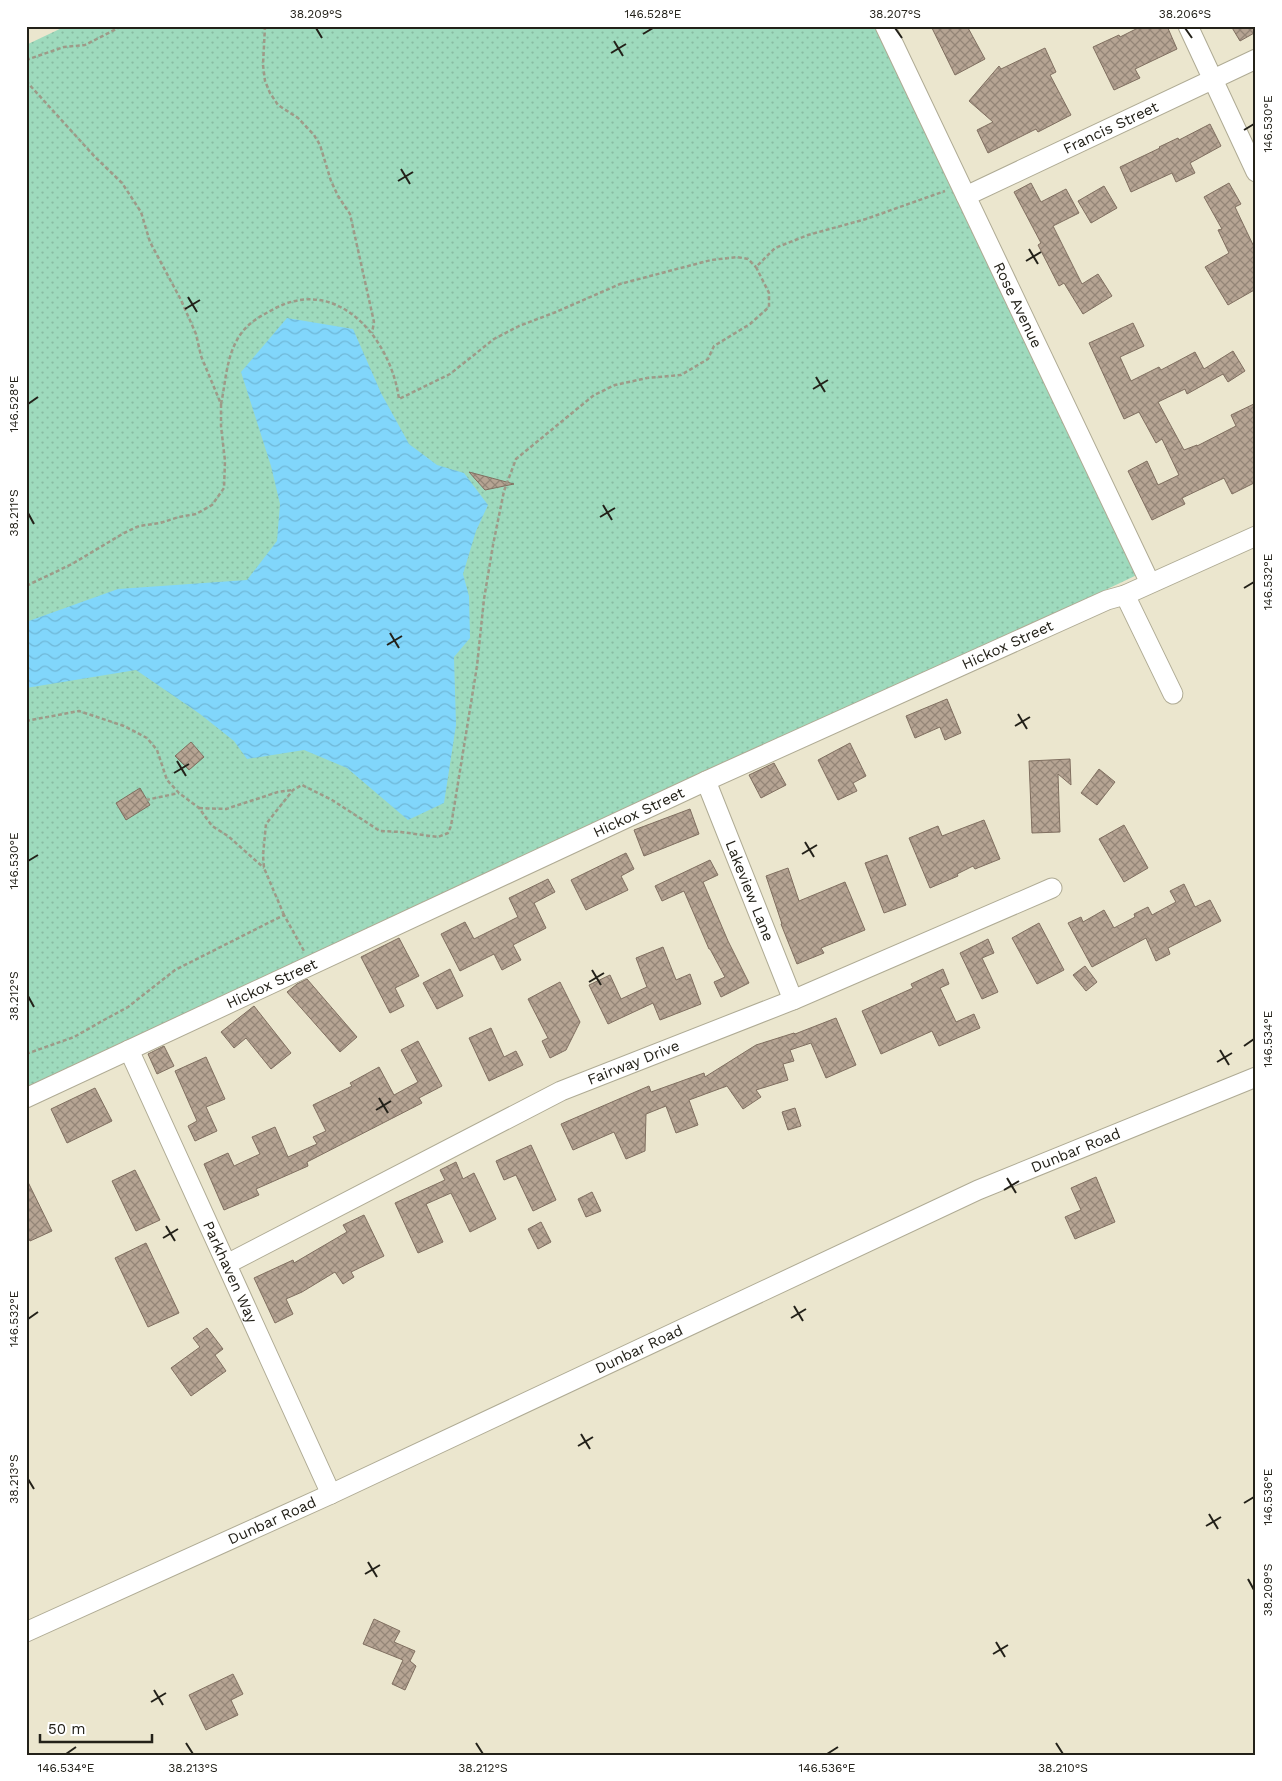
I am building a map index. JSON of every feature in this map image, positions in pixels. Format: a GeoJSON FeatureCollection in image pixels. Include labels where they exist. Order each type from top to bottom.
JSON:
{"type":"FeatureCollection","features":[{"type":"Feature","properties":{"kind":"street","name":"Rose Avenue"},"geometry":{"type":"LineString","coordinates":[[885,26],[1150,582]]}},
{"type":"Feature","properties":{"kind":"street"},"geometry":{"type":"LineString","coordinates":[[1188,26],[1256,172]]}},
{"type":"Feature","properties":{"kind":"street","name":"Francis Street"},"geometry":{"type":"LineString","coordinates":[[963,191],[1256,59]]}},
{"type":"Feature","properties":{"kind":"street","name":"Hickox Street"},"geometry":{"type":"LineString","coordinates":[[26,1098],[706,781],[1107,600],[1125,595],[1150,582],[1256,536]]}},
{"type":"Feature","properties":{"kind":"street"},"geometry":{"type":"LineString","coordinates":[[1125,595],[1174,694]]}},
{"type":"Feature","properties":{"kind":"street","name":"Lakeview Lane"},"geometry":{"type":"LineString","coordinates":[[706,781],[793,1000]]}},
{"type":"Feature","properties":{"kind":"street","name":"Fairway Drive"},"geometry":{"type":"LineString","coordinates":[[227,1264],[562,1091],[793,1000],[1052,888]]}},
{"type":"Feature","properties":{"kind":"street","name":"Parkhaven Way"},"geometry":{"type":"LineString","coordinates":[[129,1050],[331,1494]]}},
{"type":"Feature","properties":{"kind":"street","name":"Dunbar Road"},"geometry":{"type":"LineString","coordinates":[[26,1632],[331,1494],[978,1190],[1256,1077]]}},
{"type":"Feature","properties":{"kind":"path"},"geometry":{"type":"LineString","coordinates":[[26,60],[64,47],[85,45],[122,26]]}},
{"type":"Feature","properties":{"kind":"path"},"geometry":{"type":"LineString","coordinates":[[265,26],[263,65],[265,81],[270,93],[278,105],[298,118],[314,135],[320,145],[331,181],[350,214],[374,322],[372,333]]}},
{"type":"Feature","properties":{"kind":"path"},"geometry":{"type":"LineString","coordinates":[[26,81],[122,183],[141,212],[150,242],[185,308],[196,334],[210,380],[221,404]]}},
{"type":"Feature","properties":{"kind":"path"},"geometry":{"type":"LineString","coordinates":[[756,267],[776,248],[808,235],[963,191]]}},
{"type":"Feature","properties":{"kind":"path"},"geometry":{"type":"LineString","coordinates":[[26,586],[72,564],[139,526],[196,514],[212,506],[224,488],[225,461],[221,426],[221,404],[226,382],[227,364],[232,350],[250,322],[292,300],[309,298],[326,301],[355,314],[372,333],[391,366],[397,382],[399,399],[450,374],[494,339],[519,326],[620,284],[710,260],[736,257],[748,259],[756,267],[769,293],[769,307],[750,324],[714,346],[708,359],[681,375],[646,378],[615,386],[594,395],[516,459],[504,492],[493,545],[468,728],[451,826],[448,833],[438,837],[380,831],[314,790],[302,785],[293,790],[278,792],[226,809],[198,808]]}},
{"type":"Feature","properties":{"kind":"path"},"geometry":{"type":"LineString","coordinates":[[26,721],[80,711],[124,726],[147,738],[157,750],[167,780],[179,793],[198,808],[212,826],[228,836],[264,868]]}},
{"type":"Feature","properties":{"kind":"path"},"geometry":{"type":"LineString","coordinates":[[293,790],[266,824],[263,854],[264,868],[284,915],[312,965]]}},
{"type":"Feature","properties":{"kind":"path"},"geometry":{"type":"LineString","coordinates":[[146,800],[179,793]]}},
{"type":"Feature","properties":{"kind":"path"},"geometry":{"type":"LineString","coordinates":[[26,1054],[74,1037],[128,1008],[175,970],[284,915]]}},
{"type":"Feature","properties":{"kind":"green space"},"geometry":{"type":"Polygon","coordinates":[[[66,26],[882,26],[1139,574],[354,946],[26,1093],[26,45],[66,26]]]}},
{"type":"Feature","properties":{"kind":"water"},"geometry":{"type":"Polygon","coordinates":[[[287,318],[353,329],[381,393],[409,444],[437,465],[464,473],[488,505],[476,531],[463,574],[469,596],[470,638],[454,657],[456,725],[444,803],[408,820],[347,768],[304,750],[247,759],[234,741],[200,714],[136,670],[26,688],[26,622],[118,589],[247,580],[277,541],[280,504],[271,466],[241,372],[287,318]]]}},
{"type":"Feature","properties":{"kind":"building"},"geometry":{"type":"Polygon","coordinates":[[[931,26],[967,26],[985,59],[955,75],[931,26]]]}},
{"type":"Feature","properties":{"kind":"building"},"geometry":{"type":"Polygon","coordinates":[[[1142,26],[1167,26],[1177,49],[1135,69],[1140,78],[1114,90],[1093,47],[1142,26]]]}},
{"type":"Feature","properties":{"kind":"building"},"geometry":{"type":"Polygon","coordinates":[[[1231,26],[1256,26],[1256,32],[1240,41],[1231,26]]]}},
{"type":"Feature","properties":{"kind":"building"},"geometry":{"type":"Polygon","coordinates":[[[1045,48],[1056,72],[1050,75],[1071,115],[1038,132],[1036,129],[988,153],[977,130],[993,122],[969,101],[999,66],[1001,69],[1045,48]]]}},
{"type":"Feature","properties":{"kind":"building"},"geometry":{"type":"Polygon","coordinates":[[[1210,124],[1221,146],[1190,163],[1195,173],[1176,182],[1172,173],[1131,192],[1120,167],[1210,124]]]}},
{"type":"Feature","properties":{"kind":"building"},"geometry":{"type":"Polygon","coordinates":[[[1031,183],[1041,202],[1066,189],[1079,213],[1053,226],[1082,284],[1098,274],[1112,296],[1083,314],[1064,283],[1059,286],[1038,245],[1041,243],[1014,192],[1031,183]]]}},
{"type":"Feature","properties":{"kind":"building"},"geometry":{"type":"Polygon","coordinates":[[[1229,183],[1241,204],[1235,207],[1256,251],[1256,289],[1228,305],[1205,267],[1229,253],[1218,230],[1222,229],[1204,197],[1229,183]]]}},
{"type":"Feature","properties":{"kind":"building"},"geometry":{"type":"Polygon","coordinates":[[[1104,186],[1117,208],[1091,223],[1078,201],[1104,186]]]}},
{"type":"Feature","properties":{"kind":"building"},"geometry":{"type":"Polygon","coordinates":[[[1133,323],[1144,346],[1120,357],[1131,381],[1159,367],[1161,370],[1195,352],[1204,369],[1233,351],[1245,371],[1228,382],[1223,374],[1187,394],[1185,389],[1158,402],[1184,450],[1197,446],[1236,426],[1231,415],[1256,403],[1256,482],[1232,494],[1224,478],[1182,498],[1185,504],[1152,520],[1128,471],[1147,461],[1158,485],[1179,475],[1162,439],[1156,443],[1139,412],[1124,419],[1089,343],[1133,323]]]}},
{"type":"Feature","properties":{"kind":"building"},"geometry":{"type":"Polygon","coordinates":[[[469,472],[514,484],[485,490],[469,472]]]}},
{"type":"Feature","properties":{"kind":"building"},"geometry":{"type":"Polygon","coordinates":[[[947,699],[961,733],[945,740],[940,727],[915,738],[906,716],[947,699]]]}},
{"type":"Feature","properties":{"kind":"building"},"geometry":{"type":"Polygon","coordinates":[[[191,742],[204,757],[189,770],[175,756],[191,742]]]}},
{"type":"Feature","properties":{"kind":"building"},"geometry":{"type":"Polygon","coordinates":[[[850,743],[866,776],[853,783],[857,791],[838,800],[818,760],[850,743]]]}},
{"type":"Feature","properties":{"kind":"building"},"geometry":{"type":"Polygon","coordinates":[[[1070,759],[1071,785],[1058,774],[1060,832],[1032,833],[1029,761],[1070,759]]]}},
{"type":"Feature","properties":{"kind":"building"},"geometry":{"type":"Polygon","coordinates":[[[774,763],[786,785],[761,798],[749,775],[774,763]]]}},
{"type":"Feature","properties":{"kind":"building"},"geometry":{"type":"Polygon","coordinates":[[[1099,769],[1115,782],[1097,805],[1081,793],[1099,769]]]}},
{"type":"Feature","properties":{"kind":"building"},"geometry":{"type":"Polygon","coordinates":[[[140,788],[150,805],[126,820],[116,803],[140,788]]]}},
{"type":"Feature","properties":{"kind":"building"},"geometry":{"type":"Polygon","coordinates":[[[690,809],[699,834],[644,856],[634,830],[690,809]]]}},
{"type":"Feature","properties":{"kind":"building"},"geometry":{"type":"Polygon","coordinates":[[[984,820],[1000,859],[975,869],[973,866],[957,874],[958,876],[930,888],[909,838],[938,826],[942,836],[984,820]]]}},
{"type":"Feature","properties":{"kind":"building"},"geometry":{"type":"Polygon","coordinates":[[[1124,825],[1148,868],[1124,882],[1099,839],[1124,825]]]}},
{"type":"Feature","properties":{"kind":"building"},"geometry":{"type":"Polygon","coordinates":[[[626,853],[634,869],[621,876],[628,890],[586,910],[571,880],[626,853]]]}},
{"type":"Feature","properties":{"kind":"building"},"geometry":{"type":"Polygon","coordinates":[[[887,855],[906,905],[884,913],[865,863],[887,855]]]}},
{"type":"Feature","properties":{"kind":"building"},"geometry":{"type":"Polygon","coordinates":[[[710,860],[718,875],[703,882],[728,941],[749,983],[721,997],[714,982],[725,977],[709,949],[684,891],[662,901],[655,886],[710,860]]]}},
{"type":"Feature","properties":{"kind":"building"},"geometry":{"type":"Polygon","coordinates":[[[788,868],[799,901],[845,882],[865,930],[821,948],[824,953],[797,964],[781,924],[766,876],[788,868]]]}},
{"type":"Feature","properties":{"kind":"building"},"geometry":{"type":"Polygon","coordinates":[[[548,879],[555,892],[534,903],[546,928],[513,945],[521,960],[502,970],[494,954],[460,971],[441,934],[465,922],[474,939],[518,917],[509,898],[548,879]]]}},
{"type":"Feature","properties":{"kind":"building"},"geometry":{"type":"Polygon","coordinates":[[[1184,884],[1195,907],[1210,900],[1221,921],[1168,948],[1170,954],[1156,961],[1146,938],[1092,967],[1068,923],[1081,917],[1083,922],[1104,910],[1114,928],[1135,917],[1134,914],[1148,907],[1152,915],[1176,902],[1170,891],[1184,884]]]}},
{"type":"Feature","properties":{"kind":"building"},"geometry":{"type":"Polygon","coordinates":[[[1039,923],[1064,970],[1037,984],[1012,938],[1039,923]]]}},
{"type":"Feature","properties":{"kind":"building"},"geometry":{"type":"Polygon","coordinates":[[[399,938],[419,976],[395,988],[404,1006],[390,1013],[361,957],[399,938]]]}},
{"type":"Feature","properties":{"kind":"building"},"geometry":{"type":"Polygon","coordinates":[[[988,939],[994,953],[982,958],[998,992],[982,999],[960,953],[988,939]]]}},
{"type":"Feature","properties":{"kind":"building"},"geometry":{"type":"Polygon","coordinates":[[[663,947],[676,980],[690,974],[701,1004],[660,1020],[653,1003],[608,1024],[589,985],[610,975],[621,999],[647,987],[636,958],[663,947]]]}},
{"type":"Feature","properties":{"kind":"building"},"geometry":{"type":"Polygon","coordinates":[[[1085,966],[1097,982],[1086,991],[1073,975],[1085,966]]]}},
{"type":"Feature","properties":{"kind":"building"},"geometry":{"type":"Polygon","coordinates":[[[450,969],[463,996],[437,1009],[423,983],[450,969]]]}},
{"type":"Feature","properties":{"kind":"building"},"geometry":{"type":"Polygon","coordinates":[[[943,969],[949,984],[940,988],[956,1022],[974,1014],[980,1028],[939,1046],[932,1031],[881,1054],[862,1011],[913,988],[911,984],[943,969]]]}},
{"type":"Feature","properties":{"kind":"building"},"geometry":{"type":"Polygon","coordinates":[[[307,979],[357,1037],[340,1052],[287,992],[307,979]]]}},
{"type":"Feature","properties":{"kind":"building"},"geometry":{"type":"Polygon","coordinates":[[[560,982],[580,1022],[566,1050],[550,1058],[542,1041],[548,1038],[528,999],[560,982]]]}},
{"type":"Feature","properties":{"kind":"building"},"geometry":{"type":"Polygon","coordinates":[[[254,1006],[291,1053],[271,1069],[246,1038],[234,1048],[221,1032],[254,1006]]]}},
{"type":"Feature","properties":{"kind":"building"},"geometry":{"type":"Polygon","coordinates":[[[836,1018],[856,1065],[826,1078],[811,1043],[790,1050],[794,1061],[783,1064],[788,1080],[756,1090],[761,1097],[743,1109],[727,1086],[689,1100],[698,1125],[676,1133],[666,1106],[646,1114],[645,1151],[626,1159],[614,1132],[573,1150],[561,1124],[649,1086],[651,1092],[704,1073],[705,1077],[756,1045],[795,1034],[836,1018]]]}},
{"type":"Feature","properties":{"kind":"building"},"geometry":{"type":"Polygon","coordinates":[[[491,1028],[504,1057],[516,1051],[523,1065],[489,1081],[469,1038],[491,1028]]]}},
{"type":"Feature","properties":{"kind":"building"},"geometry":{"type":"Polygon","coordinates":[[[418,1041],[442,1086],[419,1098],[422,1103],[307,1162],[308,1166],[256,1189],[259,1195],[224,1210],[204,1164],[228,1153],[234,1166],[260,1154],[252,1137],[275,1127],[288,1157],[317,1144],[313,1137],[326,1131],[313,1105],[352,1086],[350,1083],[379,1067],[394,1095],[418,1082],[401,1050],[418,1041]]]}},
{"type":"Feature","properties":{"kind":"building"},"geometry":{"type":"Polygon","coordinates":[[[164,1046],[174,1066],[157,1074],[148,1054],[164,1046]]]}},
{"type":"Feature","properties":{"kind":"building"},"geometry":{"type":"Polygon","coordinates":[[[206,1057],[225,1099],[206,1107],[217,1131],[195,1141],[188,1126],[197,1121],[175,1071],[206,1057]]]}},
{"type":"Feature","properties":{"kind":"building"},"geometry":{"type":"Polygon","coordinates":[[[95,1088],[112,1121],[67,1143],[51,1109],[95,1088]]]}},
{"type":"Feature","properties":{"kind":"building"},"geometry":{"type":"Polygon","coordinates":[[[795,1108],[801,1126],[788,1130],[782,1112],[795,1108]]]}},
{"type":"Feature","properties":{"kind":"building"},"geometry":{"type":"Polygon","coordinates":[[[531,1145],[556,1200],[533,1211],[516,1175],[504,1180],[496,1161],[531,1145]]]}},
{"type":"Feature","properties":{"kind":"building"},"geometry":{"type":"Polygon","coordinates":[[[456,1162],[463,1179],[474,1173],[496,1219],[470,1232],[451,1193],[426,1204],[443,1242],[418,1253],[395,1203],[445,1180],[440,1170],[456,1162]]]}},
{"type":"Feature","properties":{"kind":"building"},"geometry":{"type":"Polygon","coordinates":[[[135,1170],[160,1220],[136,1231],[112,1181],[135,1170]]]}},
{"type":"Feature","properties":{"kind":"building"},"geometry":{"type":"Polygon","coordinates":[[[1096,1177],[1115,1222],[1075,1239],[1065,1217],[1081,1210],[1071,1188],[1096,1177]]]}},
{"type":"Feature","properties":{"kind":"building"},"geometry":{"type":"Polygon","coordinates":[[[26,1178],[52,1231],[30,1241],[26,1234],[26,1178]]]}},
{"type":"Feature","properties":{"kind":"building"},"geometry":{"type":"Polygon","coordinates":[[[592,1192],[601,1211],[586,1217],[578,1199],[592,1192]]]}},
{"type":"Feature","properties":{"kind":"building"},"geometry":{"type":"Polygon","coordinates":[[[364,1215],[384,1256],[351,1272],[354,1277],[343,1284],[335,1272],[302,1292],[286,1299],[293,1314],[275,1323],[254,1278],[293,1260],[294,1263],[347,1232],[343,1225],[364,1215]]]}},
{"type":"Feature","properties":{"kind":"building"},"geometry":{"type":"Polygon","coordinates":[[[541,1222],[551,1242],[538,1249],[528,1229],[541,1222]]]}},
{"type":"Feature","properties":{"kind":"building"},"geometry":{"type":"Polygon","coordinates":[[[146,1243],[179,1313],[148,1327],[115,1258],[146,1243]]]}},
{"type":"Feature","properties":{"kind":"building"},"geometry":{"type":"Polygon","coordinates":[[[207,1328],[223,1349],[215,1355],[226,1371],[191,1396],[171,1368],[200,1347],[193,1338],[207,1328]]]}},
{"type":"Feature","properties":{"kind":"building"},"geometry":{"type":"Polygon","coordinates":[[[374,1619],[400,1631],[394,1642],[415,1651],[410,1661],[416,1666],[405,1690],[392,1684],[403,1660],[363,1644],[374,1619]]]}},
{"type":"Feature","properties":{"kind":"building"},"geometry":{"type":"Polygon","coordinates":[[[233,1674],[243,1694],[231,1700],[238,1715],[206,1730],[189,1695],[233,1674]]]}}]}
